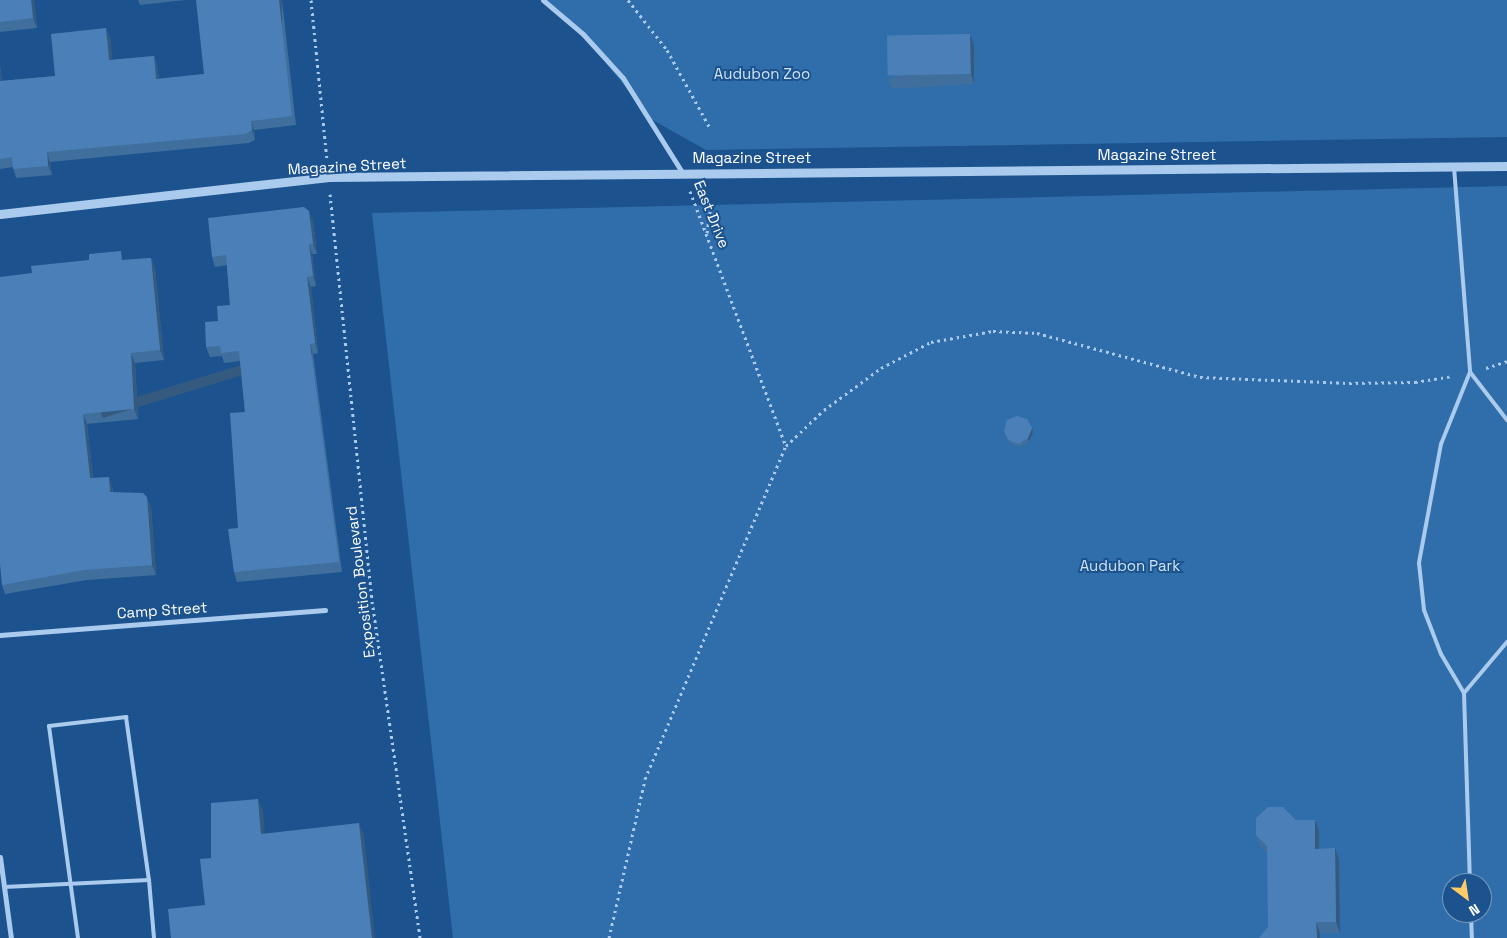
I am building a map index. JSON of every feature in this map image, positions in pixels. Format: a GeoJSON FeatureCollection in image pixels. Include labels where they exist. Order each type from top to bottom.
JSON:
{"type":"FeatureCollection","features":[{"type":"Feature","properties":{"kind":"street","name":"East Drive"},"geometry":{"type":"LineString","coordinates":[[543,0],[583,34],[623,78],[682,172]]}},
{"type":"Feature","properties":{"kind":"street","name":"Magazine Street"},"geometry":{"type":"LineString","coordinates":[[0,214],[329,177],[682,172],[1507,166]]}},
{"type":"Feature","properties":{"kind":"street","name":"Camp Street"},"geometry":{"type":"LineString","coordinates":[[0,635],[325,610]]}},
{"type":"Feature","properties":{"kind":"street"},"geometry":{"type":"LineString","coordinates":[[0,857],[11,938]]}},
{"type":"Feature","properties":{"kind":"lane"},"geometry":{"type":"LineString","coordinates":[[1454,167],[1470,372],[1441,444],[1419,562],[1424,610],[1441,654],[1464,693],[1470,873]]}},
{"type":"Feature","properties":{"kind":"lane"},"geometry":{"type":"LineString","coordinates":[[1470,372],[1507,420]]}},
{"type":"Feature","properties":{"kind":"lane"},"geometry":{"type":"LineString","coordinates":[[1464,693],[1507,642]]}},
{"type":"Feature","properties":{"kind":"lane"},"geometry":{"type":"LineString","coordinates":[[78,938],[49,726],[126,717],[149,880],[154,938]]}},
{"type":"Feature","properties":{"kind":"lane"},"geometry":{"type":"LineString","coordinates":[[4,887],[149,880]]}},
{"type":"Feature","properties":{"kind":"lane"},"geometry":{"type":"LineString","coordinates":[[1471,923],[1472,938]]}},
{"type":"Feature","properties":{"kind":"path"},"geometry":{"type":"LineString","coordinates":[[311,0],[325,145]]}},
{"type":"Feature","properties":{"kind":"path"},"geometry":{"type":"LineString","coordinates":[[628,0],[667,50],[709,126]]}},
{"type":"Feature","properties":{"kind":"path","name":"East Drive"},"geometry":{"type":"LineString","coordinates":[[682,172],[707,233],[786,446]]}},
{"type":"Feature","properties":{"kind":"path"},"geometry":{"type":"LineString","coordinates":[[707,233],[711,206]]}},
{"type":"Feature","properties":{"kind":"path","name":"Exposition Boulevard"},"geometry":{"type":"LineString","coordinates":[[333,222],[373,607],[420,938]]}},
{"type":"Feature","properties":{"kind":"path"},"geometry":{"type":"LineString","coordinates":[[609,938],[646,779],[786,446],[824,410],[881,368],[931,342],[992,330],[1037,333],[1200,377],[1415,382],[1470,372],[1507,361]]}},
{"type":"Feature","properties":{"kind":"green space","name":"Audubon Zoo"},"geometry":{"type":"Polygon","coordinates":[[[543,0],[1507,0],[1507,137],[706,150],[651,119],[583,34],[543,0]]]}},
{"type":"Feature","properties":{"kind":"green space","name":"Audubon Park"},"geometry":{"type":"Polygon","coordinates":[[[1507,186],[1507,938],[453,938],[372,213],[1507,186]]]}},
{"type":"Feature","properties":{"kind":"building"},"geometry":{"type":"Polygon","coordinates":[[[0,0],[31,0],[33,18],[0,22],[0,0]]]}},
{"type":"Feature","properties":{"kind":"building"},"geometry":{"type":"Polygon","coordinates":[[[196,0],[279,0],[292,116],[251,121],[252,130],[245,134],[47,152],[48,166],[13,169],[12,157],[0,159],[0,81],[55,76],[51,34],[106,28],[109,60],[154,56],[156,79],[204,74],[196,0]]]}},
{"type":"Feature","properties":{"kind":"building"},"geometry":{"type":"Polygon","coordinates":[[[970,34],[971,74],[888,75],[887,35],[970,34]]]}},
{"type":"Feature","properties":{"kind":"building"},"geometry":{"type":"Polygon","coordinates":[[[304,207],[309,211],[313,244],[309,244],[313,276],[307,277],[315,343],[310,344],[339,562],[234,572],[228,529],[238,528],[230,413],[245,412],[239,351],[221,353],[220,346],[206,347],[205,322],[218,321],[217,306],[230,305],[226,255],[212,257],[208,218],[304,207]]]}},
{"type":"Feature","properties":{"kind":"building"},"geometry":{"type":"Polygon","coordinates":[[[121,251],[122,260],[151,258],[160,350],[131,353],[134,409],[83,414],[90,478],[109,477],[110,492],[143,493],[147,497],[152,565],[84,570],[2,585],[0,564],[0,277],[32,273],[31,266],[89,260],[89,254],[121,251]]]}},
{"type":"Feature","properties":{"kind":"building"},"geometry":{"type":"Polygon","coordinates":[[[1017,416],[1027,419],[1032,428],[1028,438],[1019,444],[1008,440],[1004,431],[1007,420],[1017,416]]]}},
{"type":"Feature","properties":{"kind":"building"},"geometry":{"type":"Polygon","coordinates":[[[258,799],[261,834],[359,823],[372,938],[171,938],[168,909],[205,905],[200,859],[211,858],[211,803],[258,799]]]}},
{"type":"Feature","properties":{"kind":"building"},"geometry":{"type":"Polygon","coordinates":[[[1268,807],[1283,807],[1296,820],[1315,820],[1315,849],[1335,848],[1336,922],[1316,922],[1317,938],[1259,938],[1268,927],[1267,846],[1256,835],[1256,818],[1268,807]]]}}]}
